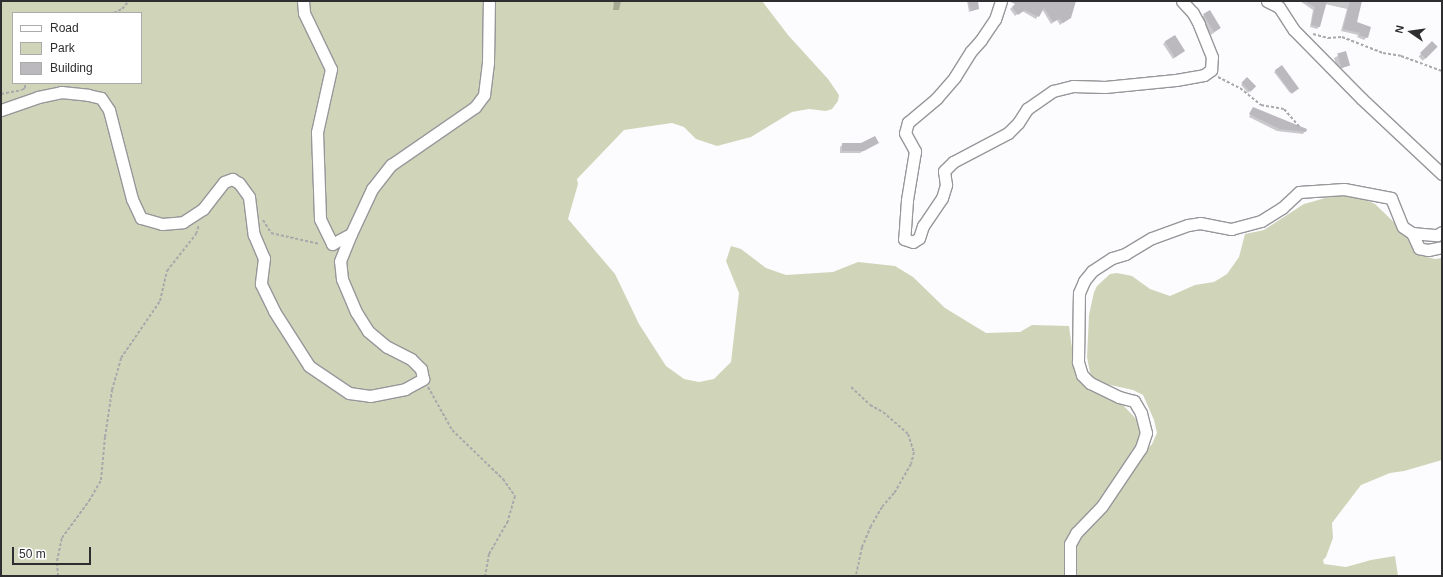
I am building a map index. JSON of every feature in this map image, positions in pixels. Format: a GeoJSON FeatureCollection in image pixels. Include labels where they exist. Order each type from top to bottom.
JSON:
{"type":"FeatureCollection","features":[{"type":"Feature","properties":{"kind":"street"},"geometry":{"type":"LineString","coordinates":[[303,1],[304,13],[330,69],[317,132],[320,219],[332,244],[351,234]]}},
{"type":"Feature","properties":{"kind":"street"},"geometry":{"type":"LineString","coordinates":[[1,110],[38,97],[61,92],[101,98],[109,110],[132,199],[141,218],[162,224],[183,222],[203,209],[224,182],[232,179],[239,183],[249,197],[254,235],[264,258],[261,284],[274,312],[309,366],[349,393],[370,396],[405,389],[423,379],[421,369],[411,359],[387,347],[373,335],[356,312],[342,279],[340,261],[372,189],[391,166],[475,107],[484,95],[488,62],[489,1]]}},
{"type":"Feature","properties":{"kind":"street"},"geometry":{"type":"LineString","coordinates":[[1001,1],[995,19],[981,40],[971,51],[955,77],[937,98],[908,122],[905,133],[915,152],[907,200],[904,239],[913,242],[919,238],[923,226],[942,198],[946,185],[944,171],[953,162],[1008,133],[1018,123],[1027,109],[1053,91],[1073,86],[1104,87],[1176,80],[1204,75],[1211,70],[1212,56],[1199,24],[1193,13],[1182,1]]}},
{"type":"Feature","properties":{"kind":"street"},"geometry":{"type":"LineString","coordinates":[[1266,1],[1279,7],[1299,35],[1362,99],[1442,174]]}},
{"type":"Feature","properties":{"kind":"street"},"geometry":{"type":"LineString","coordinates":[[1070,576],[1070,544],[1076,533],[1102,506],[1142,448],[1146,433],[1141,413],[1134,401],[1119,397],[1090,383],[1082,375],[1078,362],[1079,293],[1084,281],[1092,271],[1112,258],[1124,254],[1152,238],[1188,225],[1200,223],[1231,228],[1261,221],[1282,208],[1299,192],[1344,189],[1391,198],[1403,227],[1412,233],[1437,235],[1442,232]]}},
{"type":"Feature","properties":{"kind":"street"},"geometry":{"type":"LineString","coordinates":[[1412,233],[1419,248],[1428,250],[1442,248]]}},
{"type":"Feature","properties":{"kind":"path"},"geometry":{"type":"LineString","coordinates":[[116,12],[122,9],[129,1]]}},
{"type":"Feature","properties":{"kind":"path"},"geometry":{"type":"LineString","coordinates":[[1311,33],[1328,38],[1342,37],[1383,53],[1401,56],[1442,72]]}},
{"type":"Feature","properties":{"kind":"path"},"geometry":{"type":"LineString","coordinates":[[1211,70],[1216,76],[1240,88],[1261,105],[1284,109],[1299,126]]}},
{"type":"Feature","properties":{"kind":"path"},"geometry":{"type":"LineString","coordinates":[[1,94],[22,90],[25,88],[25,84]]}},
{"type":"Feature","properties":{"kind":"path"},"geometry":{"type":"LineString","coordinates":[[58,576],[57,561],[62,538],[90,501],[101,480],[112,390],[121,358],[160,301],[166,271],[196,234],[203,209]]}},
{"type":"Feature","properties":{"kind":"path"},"geometry":{"type":"LineString","coordinates":[[263,219],[271,233],[316,244],[332,244]]}},
{"type":"Feature","properties":{"kind":"path"},"geometry":{"type":"LineString","coordinates":[[423,379],[452,430],[503,479],[515,496],[508,521],[490,554],[485,576]]}},
{"type":"Feature","properties":{"kind":"path"},"geometry":{"type":"LineString","coordinates":[[851,387],[870,405],[883,412],[908,434],[914,452],[911,464],[894,493],[882,507],[871,526],[862,547],[856,576]]}},
{"type":"Feature","properties":{"kind":"green space"},"geometry":{"type":"Polygon","coordinates":[[[1,1],[762,1],[788,35],[828,79],[839,95],[838,101],[832,109],[826,111],[809,109],[792,112],[751,137],[717,146],[696,139],[684,127],[672,123],[624,130],[577,179],[578,184],[568,219],[615,274],[639,324],[666,366],[684,379],[699,382],[714,379],[731,362],[739,293],[726,261],[731,246],[741,249],[766,268],[786,275],[833,272],[858,262],[895,266],[913,277],[945,308],[986,333],[1020,332],[1032,325],[1069,326],[1076,378],[1122,404],[1140,423],[1139,444],[1131,451],[1134,463],[1152,444],[1157,433],[1154,420],[1143,395],[1133,390],[1097,382],[1090,373],[1087,357],[1089,315],[1094,292],[1097,286],[1110,274],[1117,273],[1132,276],[1150,289],[1170,296],[1195,285],[1214,282],[1227,274],[1239,257],[1245,234],[1264,230],[1304,204],[1336,195],[1346,194],[1375,204],[1404,232],[1413,250],[1420,255],[1435,259],[1442,258],[1442,460],[1404,471],[1390,473],[1361,485],[1332,523],[1333,538],[1326,557],[1323,560],[1324,564],[1346,567],[1371,560],[1395,556],[1398,576],[1,576],[1,117],[47,102],[72,98],[75,89],[1,107],[1,1]]]}},
{"type":"Feature","properties":{"kind":"building"},"geometry":{"type":"Polygon","coordinates":[[[968,1],[978,1],[979,9],[971,11],[968,1]]]}},
{"type":"Feature","properties":{"kind":"building"},"geometry":{"type":"Polygon","coordinates":[[[1009,1],[1076,1],[1071,18],[1063,23],[1059,19],[1053,22],[1044,8],[1039,17],[1025,10],[1018,15],[1012,7],[1015,4],[1009,1]]]}},
{"type":"Feature","properties":{"kind":"building"},"geometry":{"type":"Polygon","coordinates":[[[1304,1],[1327,1],[1320,27],[1311,25],[1315,7],[1304,1]]]}},
{"type":"Feature","properties":{"kind":"building"},"geometry":{"type":"Polygon","coordinates":[[[1350,1],[1362,1],[1357,22],[1371,27],[1368,38],[1359,35],[1360,33],[1343,29],[1350,1]]]}},
{"type":"Feature","properties":{"kind":"building"},"geometry":{"type":"Polygon","coordinates":[[[1210,10],[1221,28],[1214,32],[1203,14],[1210,10]]]}},
{"type":"Feature","properties":{"kind":"building"},"geometry":{"type":"Polygon","coordinates":[[[1175,35],[1185,51],[1175,57],[1165,41],[1175,35]]]}},
{"type":"Feature","properties":{"kind":"building"},"geometry":{"type":"Polygon","coordinates":[[[1432,41],[1438,47],[1426,59],[1420,53],[1432,41]]]}},
{"type":"Feature","properties":{"kind":"building"},"geometry":{"type":"Polygon","coordinates":[[[1346,51],[1350,65],[1341,68],[1337,53],[1346,51]]]}},
{"type":"Feature","properties":{"kind":"building"},"geometry":{"type":"Polygon","coordinates":[[[1282,65],[1299,88],[1292,94],[1275,70],[1282,65]]]}},
{"type":"Feature","properties":{"kind":"building"},"geometry":{"type":"Polygon","coordinates":[[[1247,77],[1256,86],[1251,92],[1241,83],[1247,77]]]}},
{"type":"Feature","properties":{"kind":"building"},"geometry":{"type":"Polygon","coordinates":[[[1253,107],[1307,129],[1306,132],[1280,129],[1249,114],[1253,107]]]}},
{"type":"Feature","properties":{"kind":"building"},"geometry":{"type":"Polygon","coordinates":[[[875,136],[879,143],[864,151],[842,151],[842,143],[861,143],[875,136]]]}}]}
